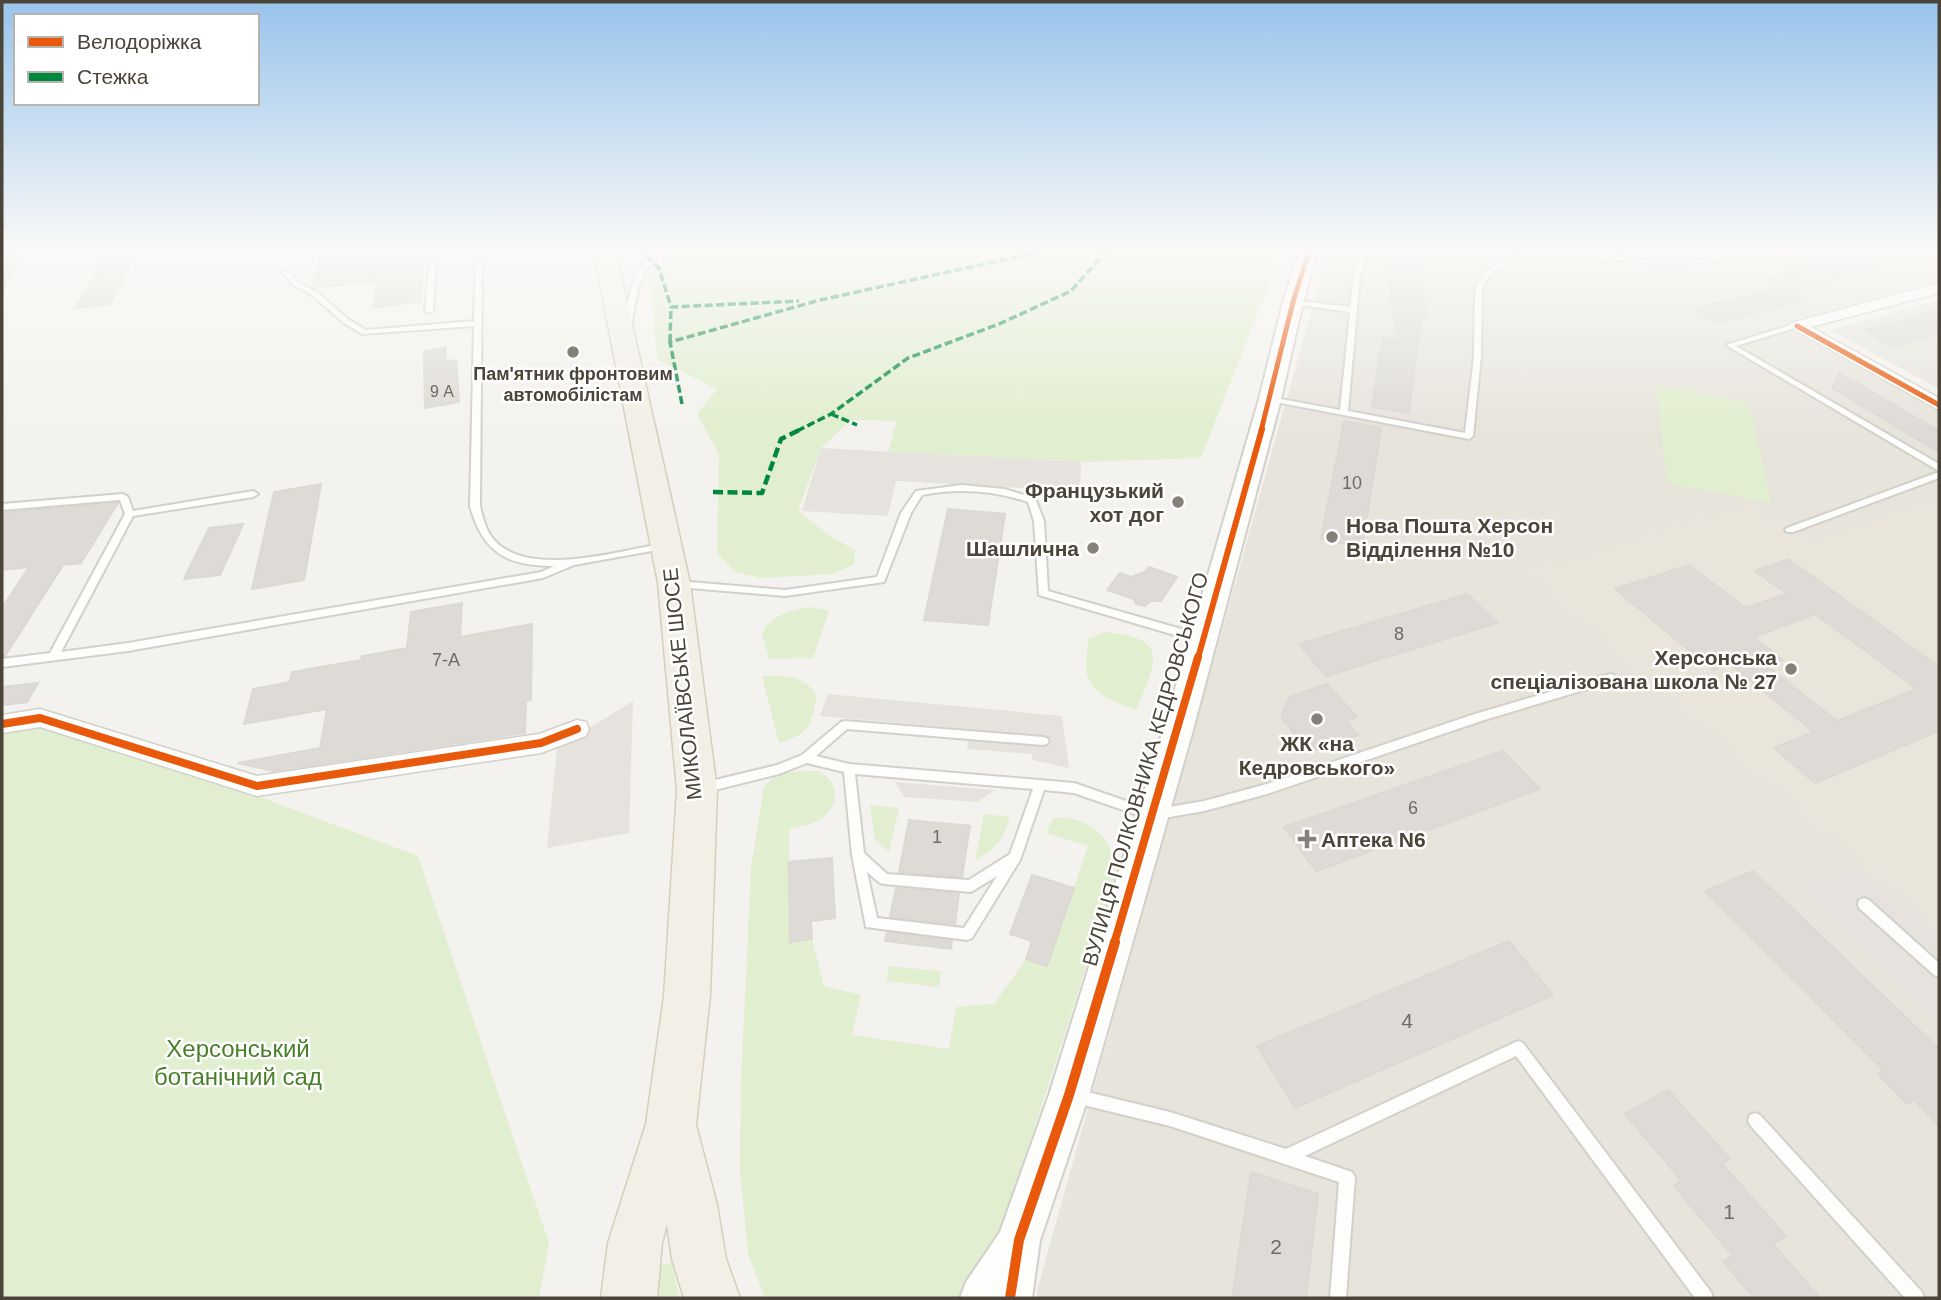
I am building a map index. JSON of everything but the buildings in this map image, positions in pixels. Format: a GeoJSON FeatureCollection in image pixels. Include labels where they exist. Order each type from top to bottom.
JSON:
{"type":"FeatureCollection","features":[{"type":"Feature","properties":{"kind":"main road","name":"МИКОЛАЇВСЬКЕ ШОСЕ"},"geometry":{"type":"LineString","coordinates":[[616,309],[674,583],[697,790],[687,996],[671,1124],[635,1243],[629,1298]]}},
{"type":"Feature","properties":{"kind":"main road","name":"МИКОЛАЇВСЬКЕ ШОСЕ"},"geometry":{"type":"LineString","coordinates":[[671,1124],[691,1205],[699,1259],[712,1298]]}},
{"type":"Feature","properties":{"kind":"street","name":"ВУЛИЦЯ ПОЛКОВНИКА КЕДРОВСЬКОГО"},"geometry":{"type":"LineString","coordinates":[[1010,1298],[1019,1240],[1069,1095],[1152,814],[1270,399],[1291,309]]}},
{"type":"Feature","properties":{"kind":"street"},"geometry":{"type":"LineString","coordinates":[[1797,326],[1862,309]]}},
{"type":"Feature","properties":{"kind":"street"},"geometry":{"type":"LineString","coordinates":[[1797,326],[1939,405]]}},
{"type":"Feature","properties":{"kind":"street"},"geometry":{"type":"LineString","coordinates":[[2,723],[40,718],[257,786],[541,743],[577,729]]}},
{"type":"Feature","properties":{"kind":"street","name":"ВУЛИЦЯ ПОЛКОВНИКА КЕДРОВСЬКОГО"},"geometry":{"type":"LineString","coordinates":[[982,1298],[1019,1240]]}},
{"type":"Feature","properties":{"kind":"lane"},"geometry":{"type":"LineString","coordinates":[[329,309],[352,327],[365,332],[479,323]]}},
{"type":"Feature","properties":{"kind":"lane"},"geometry":{"type":"LineString","coordinates":[[479,309],[475,506],[481,528],[494,546],[516,560],[541,564],[666,545]]}},
{"type":"Feature","properties":{"kind":"lane"},"geometry":{"type":"LineString","coordinates":[[624,347],[631,309]]}},
{"type":"Feature","properties":{"kind":"lane"},"geometry":{"type":"LineString","coordinates":[[1344,309],[1354,310],[1344,412]]}},
{"type":"Feature","properties":{"kind":"lane"},"geometry":{"type":"LineString","coordinates":[[1270,399],[1469,436],[1478,347],[1479,309]]}},
{"type":"Feature","properties":{"kind":"lane"},"geometry":{"type":"LineString","coordinates":[[1797,326],[1730,345],[1939,468]]}},
{"type":"Feature","properties":{"kind":"lane"},"geometry":{"type":"LineString","coordinates":[[1790,530],[1939,475]]}},
{"type":"Feature","properties":{"kind":"lane"},"geometry":{"type":"LineString","coordinates":[[674,583],[785,593],[881,580],[906,513],[919,493],[946,487],[1006,490],[1032,500],[1039,521],[1043,593],[1202,639]]}},
{"type":"Feature","properties":{"kind":"lane"},"geometry":{"type":"LineString","coordinates":[[130,514],[253,494]]}},
{"type":"Feature","properties":{"kind":"lane"},"geometry":{"type":"LineString","coordinates":[[2,508],[123,497],[130,514]]}},
{"type":"Feature","properties":{"kind":"lane"},"geometry":{"type":"LineString","coordinates":[[53,657],[130,514]]}},
{"type":"Feature","properties":{"kind":"lane"},"geometry":{"type":"LineString","coordinates":[[2,663],[128,647],[543,575],[574,561]]}},
{"type":"Feature","properties":{"kind":"lane"},"geometry":{"type":"LineString","coordinates":[[806,758],[849,769],[1074,788],[1152,814],[1204,806],[1267,789],[1479,717],[1610,678]]}},
{"type":"Feature","properties":{"kind":"lane"},"geometry":{"type":"LineString","coordinates":[[697,790],[779,769],[806,758],[845,724],[1043,741]]}},
{"type":"Feature","properties":{"kind":"lane"},"geometry":{"type":"LineString","coordinates":[[849,769],[858,855],[871,922],[967,934],[1016,856],[1040,785]]}},
{"type":"Feature","properties":{"kind":"lane"},"geometry":{"type":"LineString","coordinates":[[858,855],[884,879],[971,886],[1016,856]]}},
{"type":"Feature","properties":{"kind":"lane"},"geometry":{"type":"LineString","coordinates":[[1864,904],[1939,971]]}},
{"type":"Feature","properties":{"kind":"lane"},"geometry":{"type":"LineString","coordinates":[[1286,1157],[1518,1048],[1705,1298]]}},
{"type":"Feature","properties":{"kind":"lane"},"geometry":{"type":"LineString","coordinates":[[1069,1095],[1170,1119],[1347,1177],[1338,1298]]}},
{"type":"Feature","properties":{"kind":"lane"},"geometry":{"type":"LineString","coordinates":[[1755,1120],[1916,1298]]}},
{"type":"Feature","properties":{"kind":"shaded area"},"geometry":{"type":"Polygon","coordinates":[[[1312,309],[1837,309],[1782,324],[1939,410],[1939,512],[1926,504],[1806,545],[1747,505],[1533,573],[1939,925],[1939,1298],[1037,1298],[1312,309]]]}},
{"type":"Feature","properties":{"kind":"shaded area"},"geometry":{"type":"Polygon","coordinates":[[[1908,309],[1939,309],[1939,389],[1831,330],[1908,309]]]}},
{"type":"Feature","properties":{"kind":"shaded area"},"geometry":{"type":"Polygon","coordinates":[[[821,448],[1081,462],[1080,491],[896,481],[888,516],[802,511],[821,448]]]}},
{"type":"Feature","properties":{"kind":"shaded area","name":"Херсонська спеціалізована школа № 27"},"geometry":{"type":"Polygon","coordinates":[[[1747,504],[1806,545],[1926,504],[1939,512],[1939,925],[1532,573],[1747,504]]]}},
{"type":"Feature","properties":{"kind":"shaded area"},"geometry":{"type":"Polygon","coordinates":[[[828,694],[1062,716],[1069,768],[1032,760],[1032,754],[967,749],[969,729],[820,716],[828,694]]]}},
{"type":"Feature","properties":{"kind":"shaded area"},"geometry":{"type":"Polygon","coordinates":[[[633,701],[629,833],[547,848],[557,748],[633,701]]]}},
{"type":"Feature","properties":{"kind":"shaded area"},"geometry":{"type":"Polygon","coordinates":[[[895,782],[995,790],[977,802],[904,797],[895,782]]]}},
{"type":"Feature","properties":{"kind":"shaded area"},"geometry":{"type":"Polygon","coordinates":[[[1855,864],[1939,939],[1939,1021],[1798,890],[1855,864]]]}},
{"type":"Feature","properties":{"kind":"green space"},"geometry":{"type":"Polygon","coordinates":[[[652,309],[1259,309],[1201,458],[1081,462],[888,452],[897,421],[851,420],[821,448],[798,510],[828,535],[855,550],[854,564],[833,574],[761,578],[735,572],[717,553],[719,454],[697,414],[717,389],[658,360],[652,309]]]}},
{"type":"Feature","properties":{"kind":"green space"},"geometry":{"type":"Polygon","coordinates":[[[1656,385],[1749,402],[1771,503],[1667,483],[1656,385]]]}},
{"type":"Feature","properties":{"kind":"green space"},"geometry":{"type":"Polygon","coordinates":[[[811,607],[829,611],[813,658],[769,659],[762,634],[766,627],[782,614],[811,607]]]}},
{"type":"Feature","properties":{"kind":"green space"},"geometry":{"type":"Polygon","coordinates":[[[1105,632],[1141,640],[1150,647],[1153,666],[1136,710],[1102,695],[1088,679],[1088,639],[1105,632]]]}},
{"type":"Feature","properties":{"kind":"green space"},"geometry":{"type":"Polygon","coordinates":[[[762,676],[800,680],[817,695],[811,722],[797,736],[779,743],[762,676]]]}},
{"type":"Feature","properties":{"kind":"green space","name":"Херсонський ботанічний сад"},"geometry":{"type":"Polygon","coordinates":[[[34,725],[252,794],[418,856],[549,1243],[539,1298],[2,1298],[2,730],[34,725]]]}},
{"type":"Feature","properties":{"kind":"green space"},"geometry":{"type":"Polygon","coordinates":[[[818,771],[830,780],[835,793],[832,806],[818,820],[789,829],[790,941],[812,939],[824,986],[861,995],[852,1035],[949,1049],[956,1007],[994,1004],[1026,959],[1047,965],[1088,846],[1046,833],[1053,818],[1066,818],[1087,824],[1103,838],[1114,858],[1117,870],[1010,1205],[984,1281],[971,1298],[765,1298],[748,1254],[740,1170],[741,1081],[751,868],[764,787],[781,774],[818,771]]]}},
{"type":"Feature","properties":{"kind":"green space"},"geometry":{"type":"Polygon","coordinates":[[[870,805],[899,808],[889,852],[875,839],[870,805]]]}},
{"type":"Feature","properties":{"kind":"green space"},"geometry":{"type":"Polygon","coordinates":[[[984,814],[1010,817],[998,843],[975,861],[984,814]]]}},
{"type":"Feature","properties":{"kind":"green space"},"geometry":{"type":"Polygon","coordinates":[[[889,966],[941,971],[939,987],[886,981],[889,966]]]}},
{"type":"Feature","properties":{"kind":"green space"},"geometry":{"type":"Polygon","coordinates":[[[672,1263],[679,1298],[649,1298],[652,1266],[672,1263]]]}},
{"type":"Feature","properties":{"kind":"marked path"},"geometry":{"type":"LineString","coordinates":[[670,342],[671,309]]}},
{"type":"Feature","properties":{"kind":"marked path"},"geometry":{"type":"LineString","coordinates":[[682,404],[670,342],[791,309]]}},
{"type":"Feature","properties":{"kind":"marked path"},"geometry":{"type":"LineString","coordinates":[[713,492],[762,493],[781,439],[831,414],[908,358],[1032,309]]}},
{"type":"Feature","properties":{"kind":"marked path"},"geometry":{"type":"LineString","coordinates":[[831,414],[857,425]]}},
{"type":"Feature","properties":{"kind":"cycle path"},"geometry":{"type":"LineString","coordinates":[[1010,1298],[1019,1240],[1069,1095],[1178,730],[1270,399],[1291,309]]}},
{"type":"Feature","properties":{"kind":"cycle path"},"geometry":{"type":"LineString","coordinates":[[1797,326],[1939,405]]}},
{"type":"Feature","properties":{"kind":"cycle path"},"geometry":{"type":"LineString","coordinates":[[2,724],[40,718],[257,786],[541,743],[577,729]]}},
{"type":"Feature","properties":{"kind":"place","name":"Пам'ятник фронтовим автомобілістам"},"geometry":{"type":"Point","coordinates":[573,352]}},
{"type":"Feature","properties":{"kind":"place","name":"Французький хот дог"},"geometry":{"type":"Point","coordinates":[1178,502]}},
{"type":"Feature","properties":{"kind":"place","name":"Нова Пошта Херсон Відділення №10"},"geometry":{"type":"Point","coordinates":[1332,537]}},
{"type":"Feature","properties":{"kind":"place","name":"Шашлична"},"geometry":{"type":"Point","coordinates":[1093,548]}},
{"type":"Feature","properties":{"kind":"place","name":"Херсонська спеціалізована школа № 27"},"geometry":{"type":"Point","coordinates":[1791,669]}},
{"type":"Feature","properties":{"kind":"place","name":"ЖК «на Кедровського»"},"geometry":{"type":"Point","coordinates":[1317,719]}},
{"type":"Feature","properties":{"kind":"place","name":"Аптека N6"},"geometry":{"type":"Point","coordinates":[1307,839]}}]}
